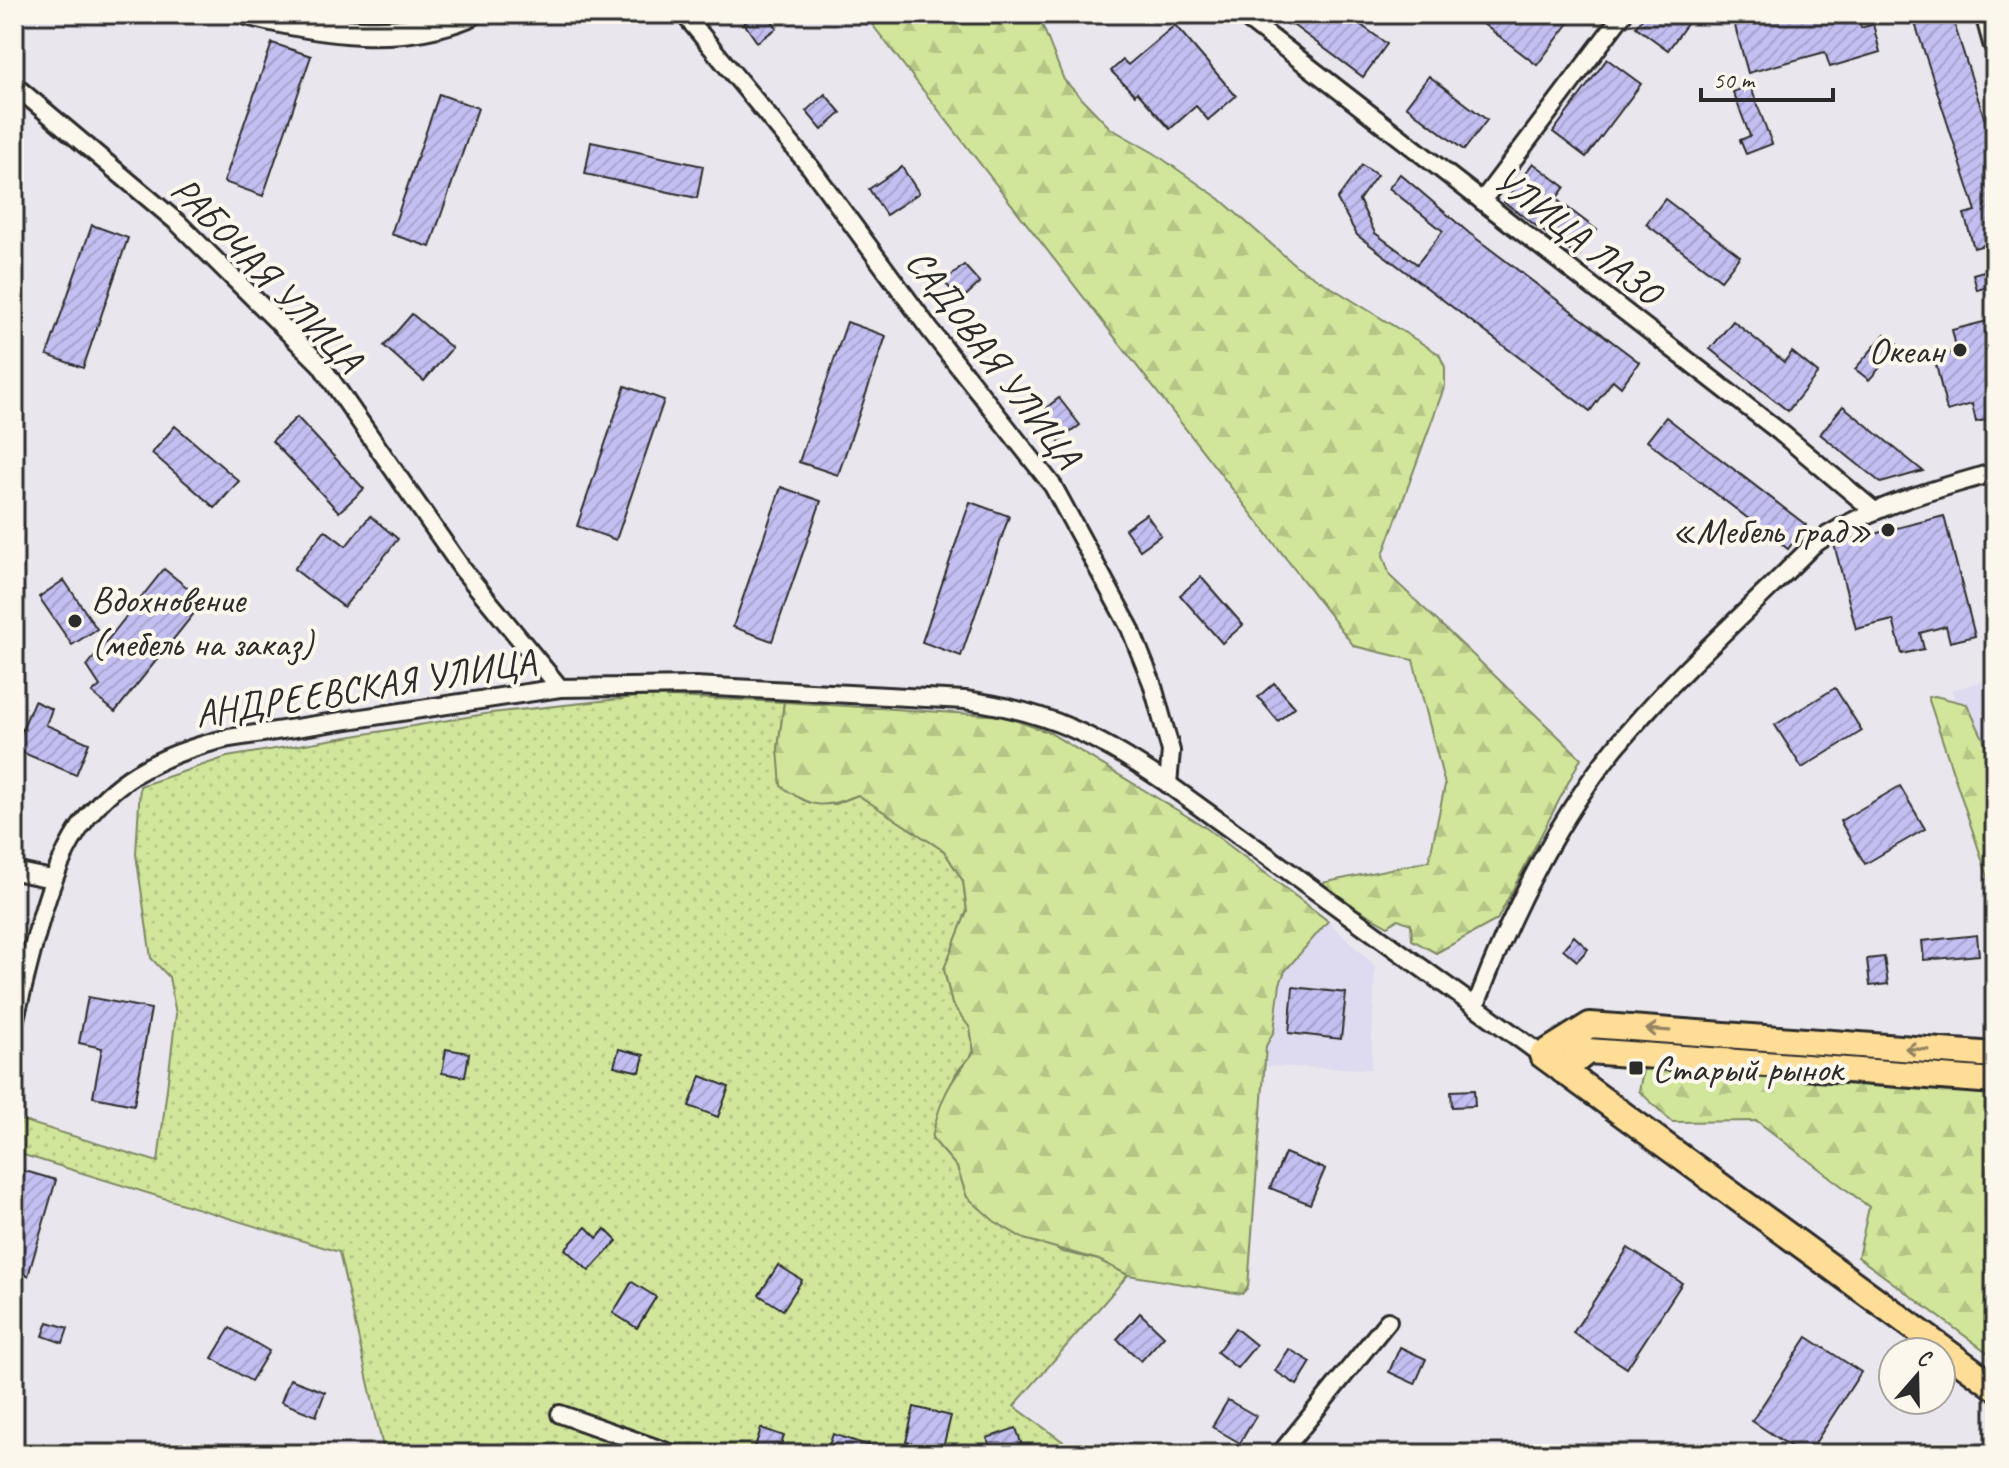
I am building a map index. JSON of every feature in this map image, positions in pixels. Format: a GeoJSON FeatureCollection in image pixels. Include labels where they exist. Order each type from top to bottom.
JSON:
{"type":"FeatureCollection","features":[{"type":"Feature","properties":{"kind":"main road"},"geometry":{"type":"LineString","coordinates":[[1995,1055],[1590,1025],[1542,1055],[1995,1387]]}},
{"type":"Feature","properties":{"kind":"main road"},"geometry":{"type":"LineString","coordinates":[[1563,1071],[1588,1051],[1995,1081]]}},
{"type":"Feature","properties":{"kind":"street"},"geometry":{"type":"LineString","coordinates":[[250,14],[312,29],[351,33],[439,25],[471,14]]}},
{"type":"Feature","properties":{"kind":"street","name":"САДОВАЯ УЛИЦА"},"geometry":{"type":"LineString","coordinates":[[684,14],[811,168],[930,330],[1053,486],[1130,628],[1152,683],[1171,751],[1168,784]]}},
{"type":"Feature","properties":{"kind":"street","name":"УЛИЦА ЛАЗО"},"geometry":{"type":"LineString","coordinates":[[1241,14],[1780,432],[1873,510]]}},
{"type":"Feature","properties":{"kind":"street"},"geometry":{"type":"LineString","coordinates":[[1482,201],[1623,14]]}},
{"type":"Feature","properties":{"kind":"street"},"geometry":{"type":"LineString","coordinates":[[1987,14],[1995,43]]}},
{"type":"Feature","properties":{"kind":"street","name":"РАБОЧАЯ УЛИЦА"},"geometry":{"type":"LineString","coordinates":[[14,85],[178,223],[320,364],[463,570],[560,688]]}},
{"type":"Feature","properties":{"kind":"street"},"geometry":{"type":"LineString","coordinates":[[1476,1005],[1527,887],[1598,771],[1630,730],[1813,545],[1873,510],[1995,472]]}},
{"type":"Feature","properties":{"kind":"street","name":"АНДРЕЕВСКАЯ УЛИЦА"},"geometry":{"type":"LineString","coordinates":[[14,1022],[52,879],[64,851],[96,805],[123,781],[182,748],[229,738],[560,688],[765,688],[1008,706],[1044,715],[1095,737],[1168,784],[1542,1055]]}},
{"type":"Feature","properties":{"kind":"street"},"geometry":{"type":"LineString","coordinates":[[14,871],[52,879]]}},
{"type":"Feature","properties":{"kind":"street"},"geometry":{"type":"LineString","coordinates":[[1280,1454],[1388,1321]]}},
{"type":"Feature","properties":{"kind":"street"},"geometry":{"type":"LineString","coordinates":[[560,1414],[673,1454]]}},
{"type":"Feature","properties":{"kind":"shaded area"},"geometry":{"type":"Polygon","coordinates":[[[1995,678],[1995,835],[1952,690],[1995,678]]]}},
{"type":"Feature","properties":{"kind":"shaded area"},"geometry":{"type":"Polygon","coordinates":[[[1328,921],[1375,966],[1371,1069],[1264,1066],[1266,1046],[1280,1005],[1280,983],[1285,971],[1328,921]]]}},
{"type":"Feature","properties":{"kind":"green space"},"geometry":{"type":"Polygon","coordinates":[[[864,14],[1038,14],[1064,80],[1110,128],[1154,153],[1220,199],[1295,265],[1439,354],[1445,367],[1445,385],[1383,555],[1390,576],[1581,758],[1497,920],[1436,953],[1412,940],[1411,924],[1398,919],[1388,926],[1351,905],[1322,883],[1429,861],[1445,785],[1413,660],[1354,646],[864,14]]]}},
{"type":"Feature","properties":{"kind":"green space"},"geometry":{"type":"Polygon","coordinates":[[[647,696],[784,702],[778,749],[833,805],[858,795],[944,851],[963,881],[967,911],[944,969],[952,1004],[970,1027],[974,1052],[956,1073],[932,1138],[957,1167],[967,1197],[1063,1252],[1099,1260],[1128,1275],[1014,1406],[1080,1454],[390,1454],[384,1452],[339,1252],[14,1152],[14,1118],[158,1162],[176,1014],[169,977],[151,958],[136,854],[140,786],[227,757],[491,713],[647,696]]]}},
{"type":"Feature","properties":{"kind":"green space"},"geometry":{"type":"Polygon","coordinates":[[[1928,697],[1967,704],[1987,747],[1995,754],[1995,884],[1991,886],[1928,697]]]}},
{"type":"Feature","properties":{"kind":"green space"},"geometry":{"type":"Polygon","coordinates":[[[784,702],[1003,716],[1050,733],[1205,827],[1328,921],[1285,971],[1280,984],[1274,1031],[1266,1046],[1248,1287],[1242,1294],[1128,1275],[1099,1260],[1024,1239],[994,1221],[967,1197],[957,1167],[932,1138],[947,1092],[974,1052],[970,1028],[952,1004],[944,969],[967,911],[963,881],[944,851],[858,795],[835,803],[818,804],[810,803],[781,786],[778,749],[784,702]]]}},
{"type":"Feature","properties":{"kind":"green space"},"geometry":{"type":"Polygon","coordinates":[[[1592,1036],[1995,1067],[1995,1073],[1592,1042],[1592,1036]]]}},
{"type":"Feature","properties":{"kind":"green space"},"geometry":{"type":"Polygon","coordinates":[[[1664,1065],[1995,1093],[1995,1358],[1858,1257],[1869,1207],[1757,1121],[1672,1122],[1639,1091],[1643,1070],[1664,1065]]]}},
{"type":"Feature","properties":{"kind":"building"},"geometry":{"type":"Polygon","coordinates":[[[757,14],[767,14],[777,28],[757,42],[744,23],[757,14]]]}},
{"type":"Feature","properties":{"kind":"building"},"geometry":{"type":"Polygon","coordinates":[[[1278,14],[1346,14],[1387,44],[1363,77],[1278,14]]]}},
{"type":"Feature","properties":{"kind":"building"},"geometry":{"type":"Polygon","coordinates":[[[1470,14],[1557,14],[1569,23],[1537,65],[1470,14]]]}},
{"type":"Feature","properties":{"kind":"building"},"geometry":{"type":"Polygon","coordinates":[[[1645,14],[1694,14],[1668,50],[1636,27],[1645,14]]]}},
{"type":"Feature","properties":{"kind":"building"},"geometry":{"type":"Polygon","coordinates":[[[1753,14],[1857,14],[1861,28],[1873,24],[1880,52],[1830,67],[1825,52],[1748,73],[1733,19],[1753,14]]]}},
{"type":"Feature","properties":{"kind":"building"},"geometry":{"type":"Polygon","coordinates":[[[1912,14],[1951,14],[1992,142],[1995,141],[1995,242],[1974,248],[1964,214],[1976,211],[1912,14]]]}},
{"type":"Feature","properties":{"kind":"building"},"geometry":{"type":"Polygon","coordinates":[[[1175,25],[1236,96],[1208,120],[1196,106],[1170,129],[1137,92],[1135,95],[1111,71],[1123,60],[1128,65],[1175,25]]]}},
{"type":"Feature","properties":{"kind":"building"},"geometry":{"type":"Polygon","coordinates":[[[272,43],[311,56],[263,196],[224,182],[272,43]]]}},
{"type":"Feature","properties":{"kind":"building"},"geometry":{"type":"Polygon","coordinates":[[[1607,59],[1641,84],[1586,157],[1553,132],[1607,59]]]}},
{"type":"Feature","properties":{"kind":"building"},"geometry":{"type":"Polygon","coordinates":[[[1429,76],[1487,120],[1464,150],[1406,106],[1429,76]]]}},
{"type":"Feature","properties":{"kind":"building"},"geometry":{"type":"Polygon","coordinates":[[[1750,85],[1772,144],[1746,154],[1740,140],[1750,136],[1733,92],[1750,85]]]}},
{"type":"Feature","properties":{"kind":"building"},"geometry":{"type":"Polygon","coordinates":[[[439,94],[478,108],[430,247],[391,234],[439,94]]]}},
{"type":"Feature","properties":{"kind":"building"},"geometry":{"type":"Polygon","coordinates":[[[825,94],[841,113],[822,130],[806,111],[825,94]]]}},
{"type":"Feature","properties":{"kind":"building"},"geometry":{"type":"Polygon","coordinates":[[[591,142],[703,166],[697,198],[585,174],[591,142]]]}},
{"type":"Feature","properties":{"kind":"building"},"geometry":{"type":"Polygon","coordinates":[[[1533,163],[1565,187],[1556,199],[1597,230],[1578,257],[1504,202],[1533,163]]]}},
{"type":"Feature","properties":{"kind":"building"},"geometry":{"type":"Polygon","coordinates":[[[1362,165],[1377,175],[1359,200],[1375,233],[1417,264],[1443,231],[1389,188],[1400,174],[1469,233],[1639,362],[1621,387],[1613,380],[1590,411],[1357,235],[1337,199],[1362,165]]]}},
{"type":"Feature","properties":{"kind":"building"},"geometry":{"type":"Polygon","coordinates":[[[902,167],[919,193],[886,215],[869,189],[902,167]]]}},
{"type":"Feature","properties":{"kind":"building"},"geometry":{"type":"Polygon","coordinates":[[[1665,199],[1740,256],[1721,280],[1646,224],[1665,199]]]}},
{"type":"Feature","properties":{"kind":"building"},"geometry":{"type":"Polygon","coordinates":[[[92,225],[128,238],[83,368],[47,355],[92,225]]]}},
{"type":"Feature","properties":{"kind":"building"},"geometry":{"type":"Polygon","coordinates":[[[964,265],[980,283],[961,300],[944,282],[964,265]]]}},
{"type":"Feature","properties":{"kind":"building"},"geometry":{"type":"Polygon","coordinates":[[[1991,269],[1995,285],[1977,290],[1973,274],[1991,269]]]}},
{"type":"Feature","properties":{"kind":"building"},"geometry":{"type":"Polygon","coordinates":[[[412,314],[452,348],[424,381],[384,346],[412,314]]]}},
{"type":"Feature","properties":{"kind":"building"},"geometry":{"type":"Polygon","coordinates":[[[1995,319],[1995,418],[1976,422],[1972,404],[1947,411],[1934,356],[1957,351],[1952,330],[1995,319]]]}},
{"type":"Feature","properties":{"kind":"building"},"geometry":{"type":"Polygon","coordinates":[[[1733,321],[1784,362],[1792,352],[1818,373],[1788,411],[1710,349],[1733,321]]]}},
{"type":"Feature","properties":{"kind":"building"},"geometry":{"type":"Polygon","coordinates":[[[847,322],[886,336],[838,475],[799,462],[847,322]]]}},
{"type":"Feature","properties":{"kind":"building"},"geometry":{"type":"Polygon","coordinates":[[[1885,334],[1899,346],[1869,380],[1855,369],[1885,334]]]}},
{"type":"Feature","properties":{"kind":"building"},"geometry":{"type":"Polygon","coordinates":[[[625,386],[664,400],[616,540],[577,526],[625,386]]]}},
{"type":"Feature","properties":{"kind":"building"},"geometry":{"type":"Polygon","coordinates":[[[1059,398],[1080,425],[1059,441],[1038,414],[1059,398]]]}},
{"type":"Feature","properties":{"kind":"building"},"geometry":{"type":"Polygon","coordinates":[[[1843,406],[1923,471],[1881,483],[1820,434],[1843,406]]]}},
{"type":"Feature","properties":{"kind":"building"},"geometry":{"type":"Polygon","coordinates":[[[297,417],[364,489],[339,512],[272,441],[297,417]]]}},
{"type":"Feature","properties":{"kind":"building"},"geometry":{"type":"Polygon","coordinates":[[[1666,417],[1806,525],[1788,549],[1647,441],[1666,417]]]}},
{"type":"Feature","properties":{"kind":"building"},"geometry":{"type":"Polygon","coordinates":[[[175,426],[239,481],[215,508],[152,453],[175,426]]]}},
{"type":"Feature","properties":{"kind":"building"},"geometry":{"type":"Polygon","coordinates":[[[781,487],[821,501],[772,641],[733,627],[781,487]]]}},
{"type":"Feature","properties":{"kind":"building"},"geometry":{"type":"Polygon","coordinates":[[[970,502],[1009,516],[961,656],[922,642],[970,502]]]}},
{"type":"Feature","properties":{"kind":"building"},"geometry":{"type":"Polygon","coordinates":[[[1146,514],[1161,535],[1140,550],[1125,529],[1146,514]]]}},
{"type":"Feature","properties":{"kind":"building"},"geometry":{"type":"Polygon","coordinates":[[[370,516],[398,539],[344,607],[294,569],[325,530],[346,546],[370,516]]]}},
{"type":"Feature","properties":{"kind":"building"},"geometry":{"type":"Polygon","coordinates":[[[1944,516],[1975,636],[1950,642],[1946,626],[1920,633],[1924,649],[1902,654],[1893,620],[1856,629],[1834,544],[1944,516]]]}},
{"type":"Feature","properties":{"kind":"building"},"geometry":{"type":"Polygon","coordinates":[[[164,569],[204,601],[115,712],[92,693],[100,686],[87,666],[164,569]]]}},
{"type":"Feature","properties":{"kind":"building"},"geometry":{"type":"Polygon","coordinates":[[[1201,577],[1243,625],[1222,643],[1180,595],[1201,577]]]}},
{"type":"Feature","properties":{"kind":"building"},"geometry":{"type":"Polygon","coordinates":[[[64,580],[97,629],[72,645],[39,597],[64,580]]]}},
{"type":"Feature","properties":{"kind":"building"},"geometry":{"type":"Polygon","coordinates":[[[1274,683],[1295,707],[1278,721],[1258,697],[1274,683]]]}},
{"type":"Feature","properties":{"kind":"building"},"geometry":{"type":"Polygon","coordinates":[[[1835,688],[1862,731],[1802,768],[1775,725],[1835,688]]]}},
{"type":"Feature","properties":{"kind":"building"},"geometry":{"type":"Polygon","coordinates":[[[34,701],[52,709],[46,725],[89,743],[76,775],[14,749],[34,701]]]}},
{"type":"Feature","properties":{"kind":"building"},"geometry":{"type":"Polygon","coordinates":[[[1900,786],[1925,829],[1865,864],[1840,821],[1900,786]]]}},
{"type":"Feature","properties":{"kind":"building"},"geometry":{"type":"Polygon","coordinates":[[[1977,935],[1979,955],[1924,960],[1922,941],[1977,935]]]}},
{"type":"Feature","properties":{"kind":"building"},"geometry":{"type":"Polygon","coordinates":[[[1574,936],[1588,949],[1577,961],[1563,949],[1574,936]]]}},
{"type":"Feature","properties":{"kind":"building"},"geometry":{"type":"Polygon","coordinates":[[[1884,957],[1888,984],[1870,986],[1867,959],[1884,957]]]}},
{"type":"Feature","properties":{"kind":"building"},"geometry":{"type":"Polygon","coordinates":[[[1293,987],[1346,993],[1341,1039],[1289,1033],[1293,987]]]}},
{"type":"Feature","properties":{"kind":"building"},"geometry":{"type":"Polygon","coordinates":[[[88,997],[151,1009],[134,1105],[93,1097],[102,1048],[79,1043],[88,997]]]}},
{"type":"Feature","properties":{"kind":"building"},"geometry":{"type":"Polygon","coordinates":[[[446,1049],[469,1053],[465,1077],[442,1073],[446,1049]]]}},
{"type":"Feature","properties":{"kind":"building"},"geometry":{"type":"Polygon","coordinates":[[[619,1049],[644,1055],[640,1072],[614,1066],[619,1049]]]}},
{"type":"Feature","properties":{"kind":"building"},"geometry":{"type":"Polygon","coordinates":[[[701,1076],[729,1087],[718,1117],[689,1106],[701,1076]]]}},
{"type":"Feature","properties":{"kind":"building"},"geometry":{"type":"Polygon","coordinates":[[[1474,1090],[1475,1106],[1452,1107],[1451,1091],[1474,1090]]]}},
{"type":"Feature","properties":{"kind":"building"},"geometry":{"type":"Polygon","coordinates":[[[1285,1153],[1325,1169],[1310,1204],[1270,1188],[1285,1153]]]}},
{"type":"Feature","properties":{"kind":"building"},"geometry":{"type":"Polygon","coordinates":[[[18,1169],[56,1180],[28,1276],[14,1272],[14,1182],[18,1169]]]}},
{"type":"Feature","properties":{"kind":"building"},"geometry":{"type":"Polygon","coordinates":[[[586,1227],[597,1238],[605,1229],[617,1241],[589,1271],[565,1249],[586,1227]]]}},
{"type":"Feature","properties":{"kind":"building"},"geometry":{"type":"Polygon","coordinates":[[[1628,1248],[1682,1283],[1627,1368],[1573,1333],[1628,1248]]]}},
{"type":"Feature","properties":{"kind":"building"},"geometry":{"type":"Polygon","coordinates":[[[778,1265],[802,1280],[783,1310],[759,1295],[778,1265]]]}},
{"type":"Feature","properties":{"kind":"building"},"geometry":{"type":"Polygon","coordinates":[[[632,1282],[656,1297],[637,1328],[613,1313],[632,1282]]]}},
{"type":"Feature","properties":{"kind":"building"},"geometry":{"type":"Polygon","coordinates":[[[1140,1313],[1164,1336],[1141,1361],[1117,1339],[1140,1313]]]}},
{"type":"Feature","properties":{"kind":"building"},"geometry":{"type":"Polygon","coordinates":[[[48,1322],[68,1328],[63,1343],[43,1336],[48,1322]]]}},
{"type":"Feature","properties":{"kind":"building"},"geometry":{"type":"Polygon","coordinates":[[[230,1328],[269,1351],[251,1381],[212,1358],[230,1328]]]}},
{"type":"Feature","properties":{"kind":"building"},"geometry":{"type":"Polygon","coordinates":[[[1235,1328],[1256,1345],[1237,1368],[1217,1352],[1235,1328]]]}},
{"type":"Feature","properties":{"kind":"building"},"geometry":{"type":"Polygon","coordinates":[[[1807,1337],[1861,1372],[1808,1454],[1802,1454],[1752,1421],[1807,1337]]]}},
{"type":"Feature","properties":{"kind":"building"},"geometry":{"type":"Polygon","coordinates":[[[1400,1347],[1426,1359],[1415,1384],[1389,1372],[1400,1347]]]}},
{"type":"Feature","properties":{"kind":"building"},"geometry":{"type":"Polygon","coordinates":[[[1289,1349],[1311,1362],[1297,1385],[1275,1371],[1289,1349]]]}},
{"type":"Feature","properties":{"kind":"building"},"geometry":{"type":"Polygon","coordinates":[[[290,1379],[325,1392],[316,1416],[281,1402],[290,1379]]]}},
{"type":"Feature","properties":{"kind":"building"},"geometry":{"type":"Polygon","coordinates":[[[1228,1400],[1256,1416],[1240,1443],[1212,1427],[1228,1400]]]}},
{"type":"Feature","properties":{"kind":"building"},"geometry":{"type":"Polygon","coordinates":[[[914,1407],[951,1416],[942,1451],[906,1442],[914,1407]]]}},
{"type":"Feature","properties":{"kind":"building"},"geometry":{"type":"Polygon","coordinates":[[[761,1428],[784,1436],[778,1454],[754,1450],[761,1428]]]}},
{"type":"Feature","properties":{"kind":"building"},"geometry":{"type":"Polygon","coordinates":[[[1016,1428],[1025,1454],[993,1454],[987,1438],[1016,1428]]]}},
{"type":"Feature","properties":{"kind":"building"},"geometry":{"type":"Polygon","coordinates":[[[833,1434],[885,1451],[885,1454],[826,1454],[833,1434]]]}},
{"type":"Feature","properties":{"kind":"place","name":"Океан"},"geometry":{"type":"Point","coordinates":[1960,350]}},
{"type":"Feature","properties":{"kind":"place","name":"«Мебель град»"},"geometry":{"type":"Point","coordinates":[1888,530]}},
{"type":"Feature","properties":{"kind":"place","name":"Вдохновение (мебель на заказ)"},"geometry":{"type":"Point","coordinates":[75,621]}},
{"type":"Feature","properties":{"kind":"place","name":"Старый рынок"},"geometry":{"type":"Point","coordinates":[1636,1068]}}]}
